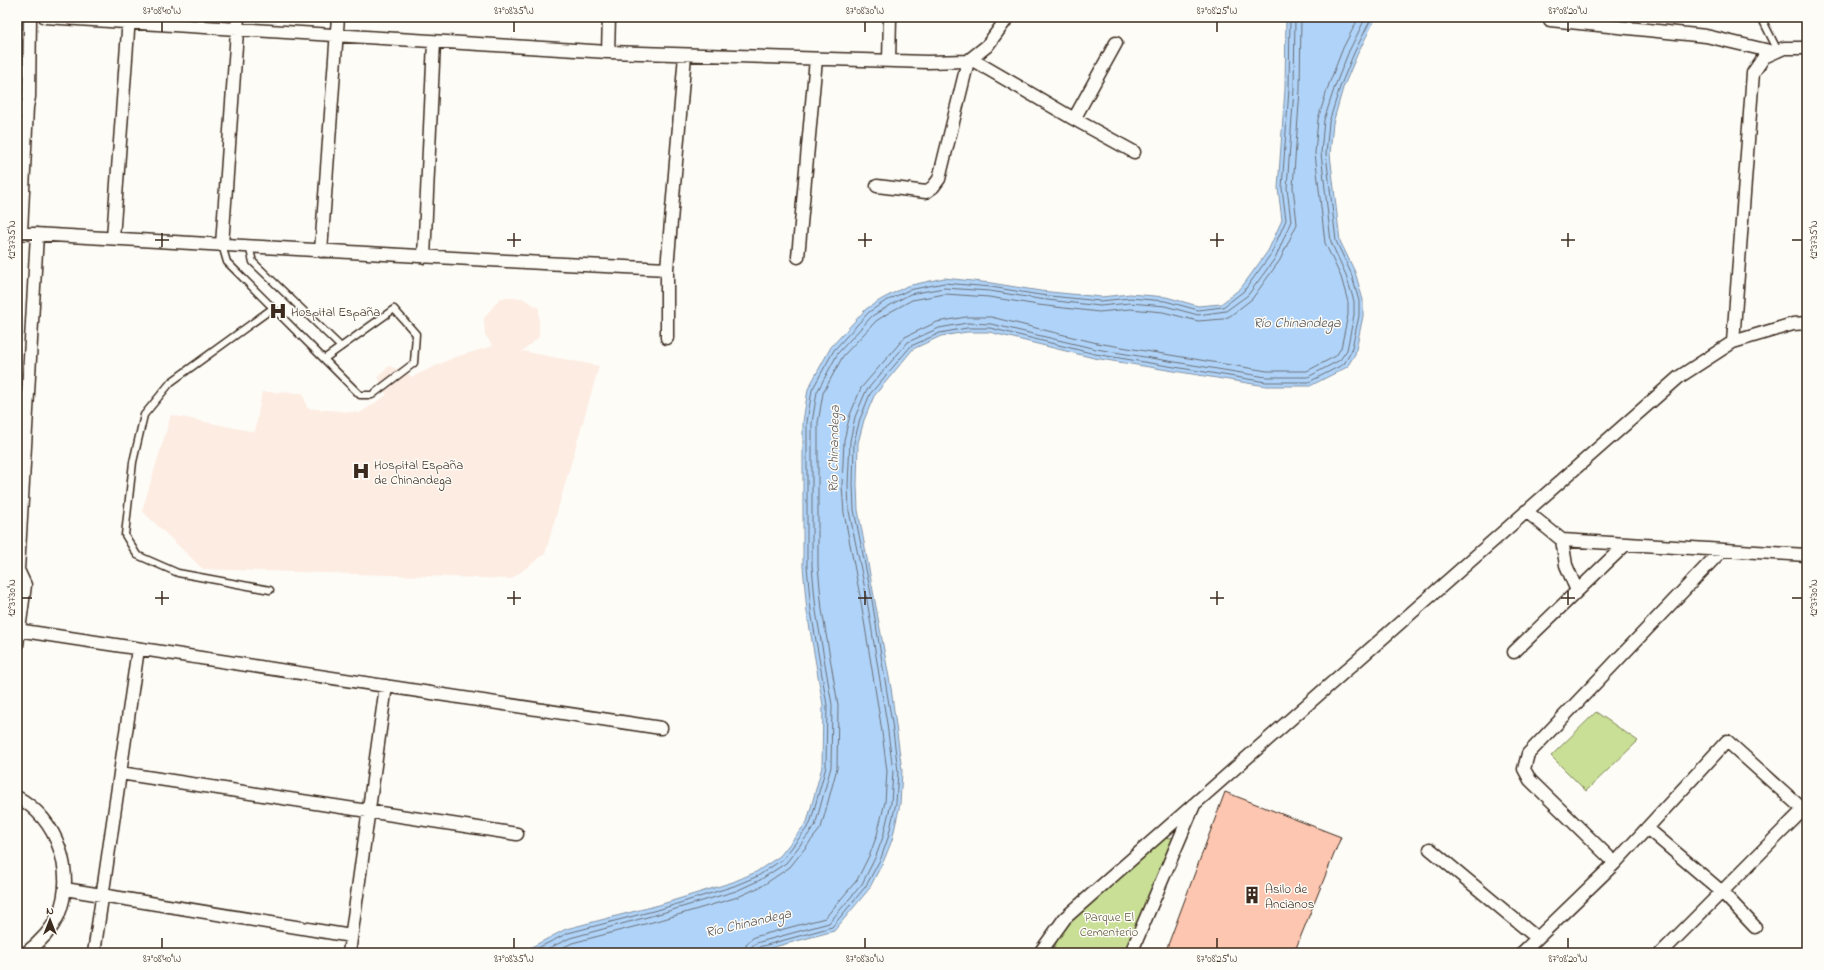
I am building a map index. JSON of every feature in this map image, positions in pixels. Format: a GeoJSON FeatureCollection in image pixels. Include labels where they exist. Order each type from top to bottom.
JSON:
{"type":"FeatureCollection","features":[{"type":"Feature","properties":{"kind":"street"},"geometry":{"type":"LineString","coordinates":[[30,17],[29,97],[22,109],[19,233],[321,251],[667,269]]}},
{"type":"Feature","properties":{"kind":"street"},"geometry":{"type":"LineString","coordinates":[[45,17],[237,22],[337,36],[608,52],[889,61],[970,60],[1134,152]]}},
{"type":"Feature","properties":{"kind":"street"},"geometry":{"type":"LineString","coordinates":[[321,251],[338,17]]}},
{"type":"Feature","properties":{"kind":"street"},"geometry":{"type":"LineString","coordinates":[[608,52],[609,17]]}},
{"type":"Feature","properties":{"kind":"street"},"geometry":{"type":"LineString","coordinates":[[889,61],[890,17]]}},
{"type":"Feature","properties":{"kind":"street"},"geometry":{"type":"LineString","coordinates":[[877,186],[926,192],[933,187],[939,179],[970,60],[987,46],[1008,17]]}},
{"type":"Feature","properties":{"kind":"street"},"geometry":{"type":"LineString","coordinates":[[113,238],[129,19]]}},
{"type":"Feature","properties":{"kind":"street"},"geometry":{"type":"LineString","coordinates":[[1550,20],[1706,36],[1776,52]]}},
{"type":"Feature","properties":{"kind":"street"},"geometry":{"type":"LineString","coordinates":[[222,245],[237,22]]}},
{"type":"Feature","properties":{"kind":"street"},"geometry":{"type":"LineString","coordinates":[[424,256],[434,42]]}},
{"type":"Feature","properties":{"kind":"street"},"geometry":{"type":"LineString","coordinates":[[1074,119],[1116,43]]}},
{"type":"Feature","properties":{"kind":"street"},"geometry":{"type":"LineString","coordinates":[[1733,342],[1753,73],[1764,57],[1784,48],[1807,48]]}},
{"type":"Feature","properties":{"kind":"street"},"geometry":{"type":"LineString","coordinates":[[667,338],[667,269],[685,55]]}},
{"type":"Feature","properties":{"kind":"street"},"geometry":{"type":"LineString","coordinates":[[798,256],[816,59]]}},
{"type":"Feature","properties":{"kind":"street"},"geometry":{"type":"LineString","coordinates":[[17,645],[25,585],[18,570],[37,234]]}},
{"type":"Feature","properties":{"kind":"street"},"geometry":{"type":"LineString","coordinates":[[1043,953],[1042,950],[1065,918],[1678,377],[1733,342],[1793,324],[1807,323]]}},
{"type":"Feature","properties":{"kind":"street"},"geometry":{"type":"LineString","coordinates":[[1526,511],[1562,540],[1807,555]]}},
{"type":"Feature","properties":{"kind":"street"},"geometry":{"type":"LineString","coordinates":[[1562,540],[1566,565],[1577,592]]}},
{"type":"Feature","properties":{"kind":"street"},"geometry":{"type":"LineString","coordinates":[[1514,652],[1626,544]]}},
{"type":"Feature","properties":{"kind":"street"},"geometry":{"type":"LineString","coordinates":[[1615,863],[1530,780],[1524,768],[1528,754],[1722,550]]}},
{"type":"Feature","properties":{"kind":"street"},"geometry":{"type":"LineString","coordinates":[[18,630],[661,728]]}},
{"type":"Feature","properties":{"kind":"street"},"geometry":{"type":"LineString","coordinates":[[94,953],[138,649]]}},
{"type":"Feature","properties":{"kind":"street"},"geometry":{"type":"LineString","coordinates":[[349,953],[386,686]]}},
{"type":"Feature","properties":{"kind":"street"},"geometry":{"type":"LineString","coordinates":[[1522,953],[1615,863],[1727,741],[1805,811],[1661,953]]}},
{"type":"Feature","properties":{"kind":"street"},"geometry":{"type":"LineString","coordinates":[[120,773],[516,834]]}},
{"type":"Feature","properties":{"kind":"street"},"geometry":{"type":"LineString","coordinates":[[17,797],[40,814],[56,836],[64,862],[65,889],[58,916],[42,940],[26,953]]}},
{"type":"Feature","properties":{"kind":"street"},"geometry":{"type":"LineString","coordinates":[[1131,953],[1196,801]]}},
{"type":"Feature","properties":{"kind":"street"},"geometry":{"type":"LineString","coordinates":[[1647,828],[1722,892],[1755,927]]}},
{"type":"Feature","properties":{"kind":"street"},"geometry":{"type":"LineString","coordinates":[[1430,849],[1537,938]]}},
{"type":"Feature","properties":{"kind":"street"},"geometry":{"type":"LineString","coordinates":[[65,889],[351,936]]}},
{"type":"Feature","properties":{"kind":"lane"},"geometry":{"type":"LineString","coordinates":[[1761,17],[1776,52]]}},
{"type":"Feature","properties":{"kind":"lane"},"geometry":{"type":"LineString","coordinates":[[222,245],[227,262],[273,308],[324,359],[360,395],[372,395],[414,363],[416,334],[394,309],[324,359]]}},
{"type":"Feature","properties":{"kind":"lane"},"geometry":{"type":"LineString","coordinates":[[249,246],[253,262],[341,348]]}},
{"type":"Feature","properties":{"kind":"lane"},"geometry":{"type":"LineString","coordinates":[[270,590],[178,573],[138,555],[125,535],[133,462],[144,415],[171,382],[273,308]]}},
{"type":"Feature","properties":{"kind":"shaded area","name":"Hospital España de Chinandega"},"geometry":{"type":"Polygon","coordinates":[[[500,298],[522,298],[539,308],[539,337],[522,351],[599,366],[545,554],[511,579],[203,569],[142,511],[171,415],[255,432],[262,392],[303,393],[307,408],[360,413],[387,395],[378,377],[389,366],[404,371],[412,377],[455,357],[493,346],[485,335],[484,318],[500,298]]]}},
{"type":"Feature","properties":{"kind":"green space"},"geometry":{"type":"Polygon","coordinates":[[[1596,712],[1638,741],[1586,791],[1551,756],[1596,712]]]}},
{"type":"Feature","properties":{"kind":"green space","name":"Parque El Cementerio"},"geometry":{"type":"Polygon","coordinates":[[[1174,837],[1129,953],[1052,953],[1060,933],[1070,919],[1163,839],[1174,837]]]}},
{"type":"Feature","properties":{"kind":"water","name":"Río Chinandega"},"geometry":{"type":"Polygon","coordinates":[[[1286,17],[1376,17],[1357,55],[1343,88],[1333,123],[1330,154],[1340,241],[1355,272],[1363,300],[1363,316],[1355,354],[1347,367],[1310,386],[1266,386],[1094,358],[989,332],[967,332],[941,336],[913,349],[874,396],[864,420],[858,443],[858,510],[891,688],[902,771],[900,804],[892,840],[884,860],[869,889],[834,931],[752,953],[520,953],[566,929],[659,905],[733,882],[756,872],[780,856],[807,822],[822,767],[823,705],[807,612],[803,566],[803,422],[808,389],[831,347],[866,309],[882,299],[907,286],[944,278],[991,283],[1040,291],[1101,297],[1130,294],[1166,297],[1198,306],[1221,304],[1241,288],[1268,251],[1282,220],[1278,188],[1285,89],[1286,17]]]}},
{"type":"Feature","properties":{"kind":"building","name":"Asilo de Ancianos"},"geometry":{"type":"Polygon","coordinates":[[[1225,792],[1341,837],[1294,953],[1165,953],[1225,792]]]}},
{"type":"Feature","properties":{"kind":"place","name":"Hospital España"},"geometry":{"type":"Point","coordinates":[278,311]}},
{"type":"Feature","properties":{"kind":"place","name":"Hospital España de Chinandega"},"geometry":{"type":"Point","coordinates":[361,471]}},
{"type":"Feature","properties":{"kind":"place","name":"Asilo de Ancianos"},"geometry":{"type":"Point","coordinates":[1252,895]}}]}
